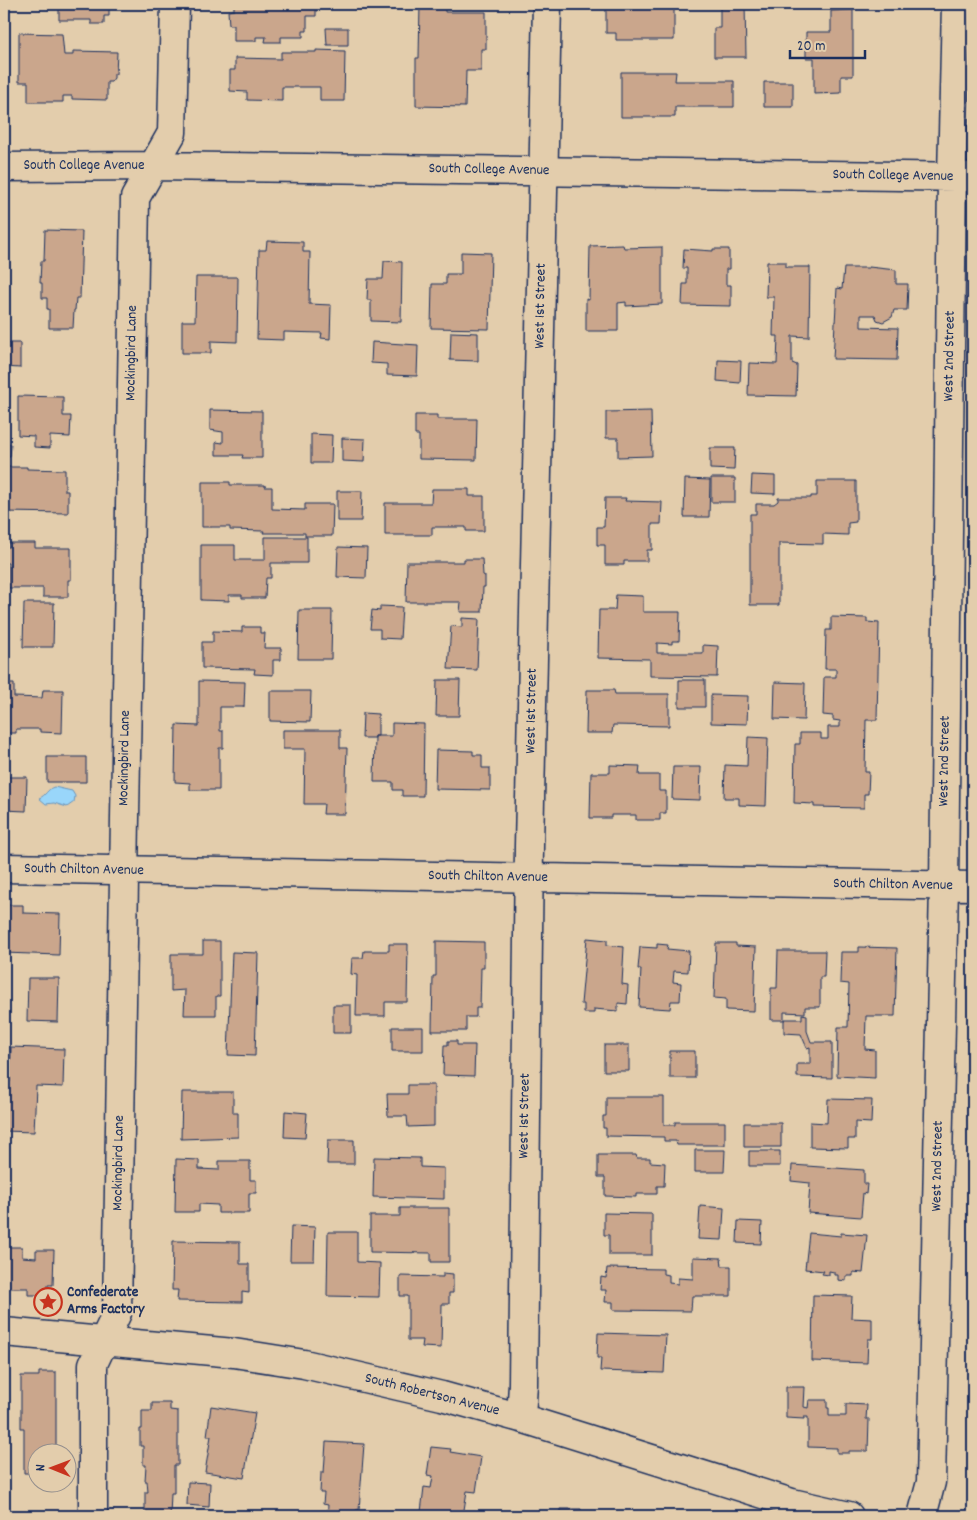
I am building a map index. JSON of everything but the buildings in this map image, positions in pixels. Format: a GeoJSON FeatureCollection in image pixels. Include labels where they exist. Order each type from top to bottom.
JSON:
{"type":"FeatureCollection","features":[{"type":"Feature","properties":{"kind":"street","name":"Mockingbird Lane"},"geometry":{"type":"LineString","coordinates":[[93,1516],[93,1364],[117,1313],[135,198],[172,133],[175,4]]}},
{"type":"Feature","properties":{"kind":"street","name":"West 1st Street"},"geometry":{"type":"LineString","coordinates":[[521,1418],[528,878],[547,4]]}},
{"type":"Feature","properties":{"kind":"street","name":"West 2nd Street"},"geometry":{"type":"LineString","coordinates":[[922,1516],[931,1482],[944,886],[963,177],[956,4]]}},
{"type":"Feature","properties":{"kind":"street","name":"South College Avenue"},"geometry":{"type":"LineString","coordinates":[[4,167],[153,166],[963,177]]}},
{"type":"Feature","properties":{"kind":"street","name":"South Chilton Avenue"},"geometry":{"type":"LineString","coordinates":[[4,868],[973,886]]}},
{"type":"Feature","properties":{"kind":"street","name":"South Robertson Avenue"},"geometry":{"type":"LineString","coordinates":[[4,1332],[234,1353],[304,1364],[442,1396],[521,1418],[792,1503],[849,1516]]}},
{"type":"Feature","properties":{"kind":"water"},"geometry":{"type":"Polygon","coordinates":[[[54,787],[72,791],[75,796],[74,802],[67,807],[54,803],[46,804],[39,798],[54,787]]]}},
{"type":"Feature","properties":{"kind":"place","name":"Confederate Arms Factory"},"geometry":{"type":"Point","coordinates":[48,1302]}}]}
